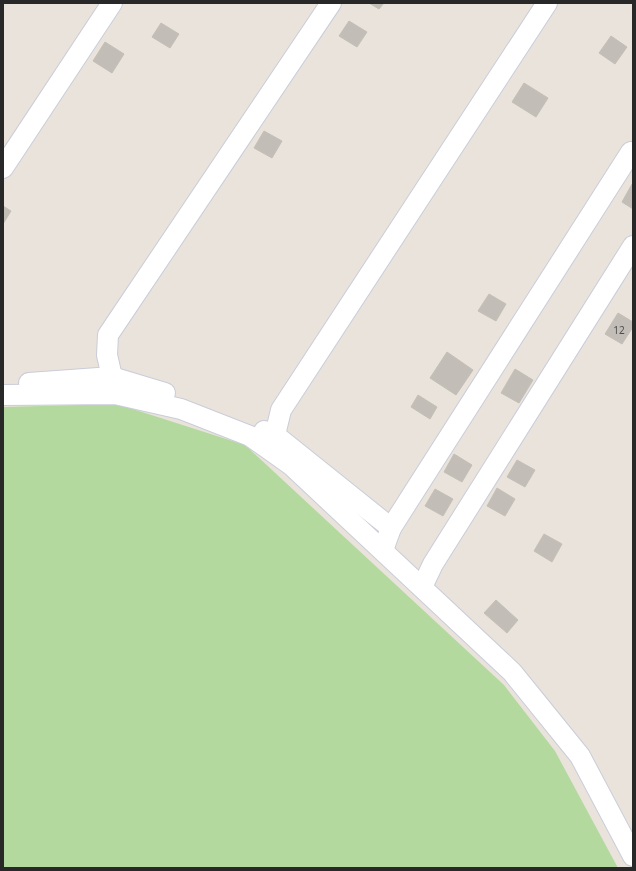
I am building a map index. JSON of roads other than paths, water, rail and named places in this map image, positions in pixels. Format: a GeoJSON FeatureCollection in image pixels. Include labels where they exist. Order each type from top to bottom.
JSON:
{"type":"FeatureCollection","features":[{"type":"Feature","properties":{"kind":"street"},"geometry":{"type":"LineString","coordinates":[[3,168],[112,3]]}},
{"type":"Feature","properties":{"kind":"street"},"geometry":{"type":"LineString","coordinates":[[112,377],[106,355],[108,335],[331,3]]}},
{"type":"Feature","properties":{"kind":"street"},"geometry":{"type":"LineString","coordinates":[[275,436],[281,410],[547,3]]}},
{"type":"Feature","properties":{"kind":"street"},"geometry":{"type":"LineString","coordinates":[[383,550],[390,528],[631,152]]}},
{"type":"Feature","properties":{"kind":"street"},"geometry":{"type":"LineString","coordinates":[[422,587],[432,564],[633,246]]}},
{"type":"Feature","properties":{"kind":"street"},"geometry":{"type":"LineString","coordinates":[[3,384],[112,377],[190,401],[275,436],[390,528]]}},
{"type":"Feature","properties":{"kind":"street"},"geometry":{"type":"LineString","coordinates":[[3,395],[115,394],[181,409],[250,436],[291,465],[512,672],[580,756],[633,856]]}}]}
